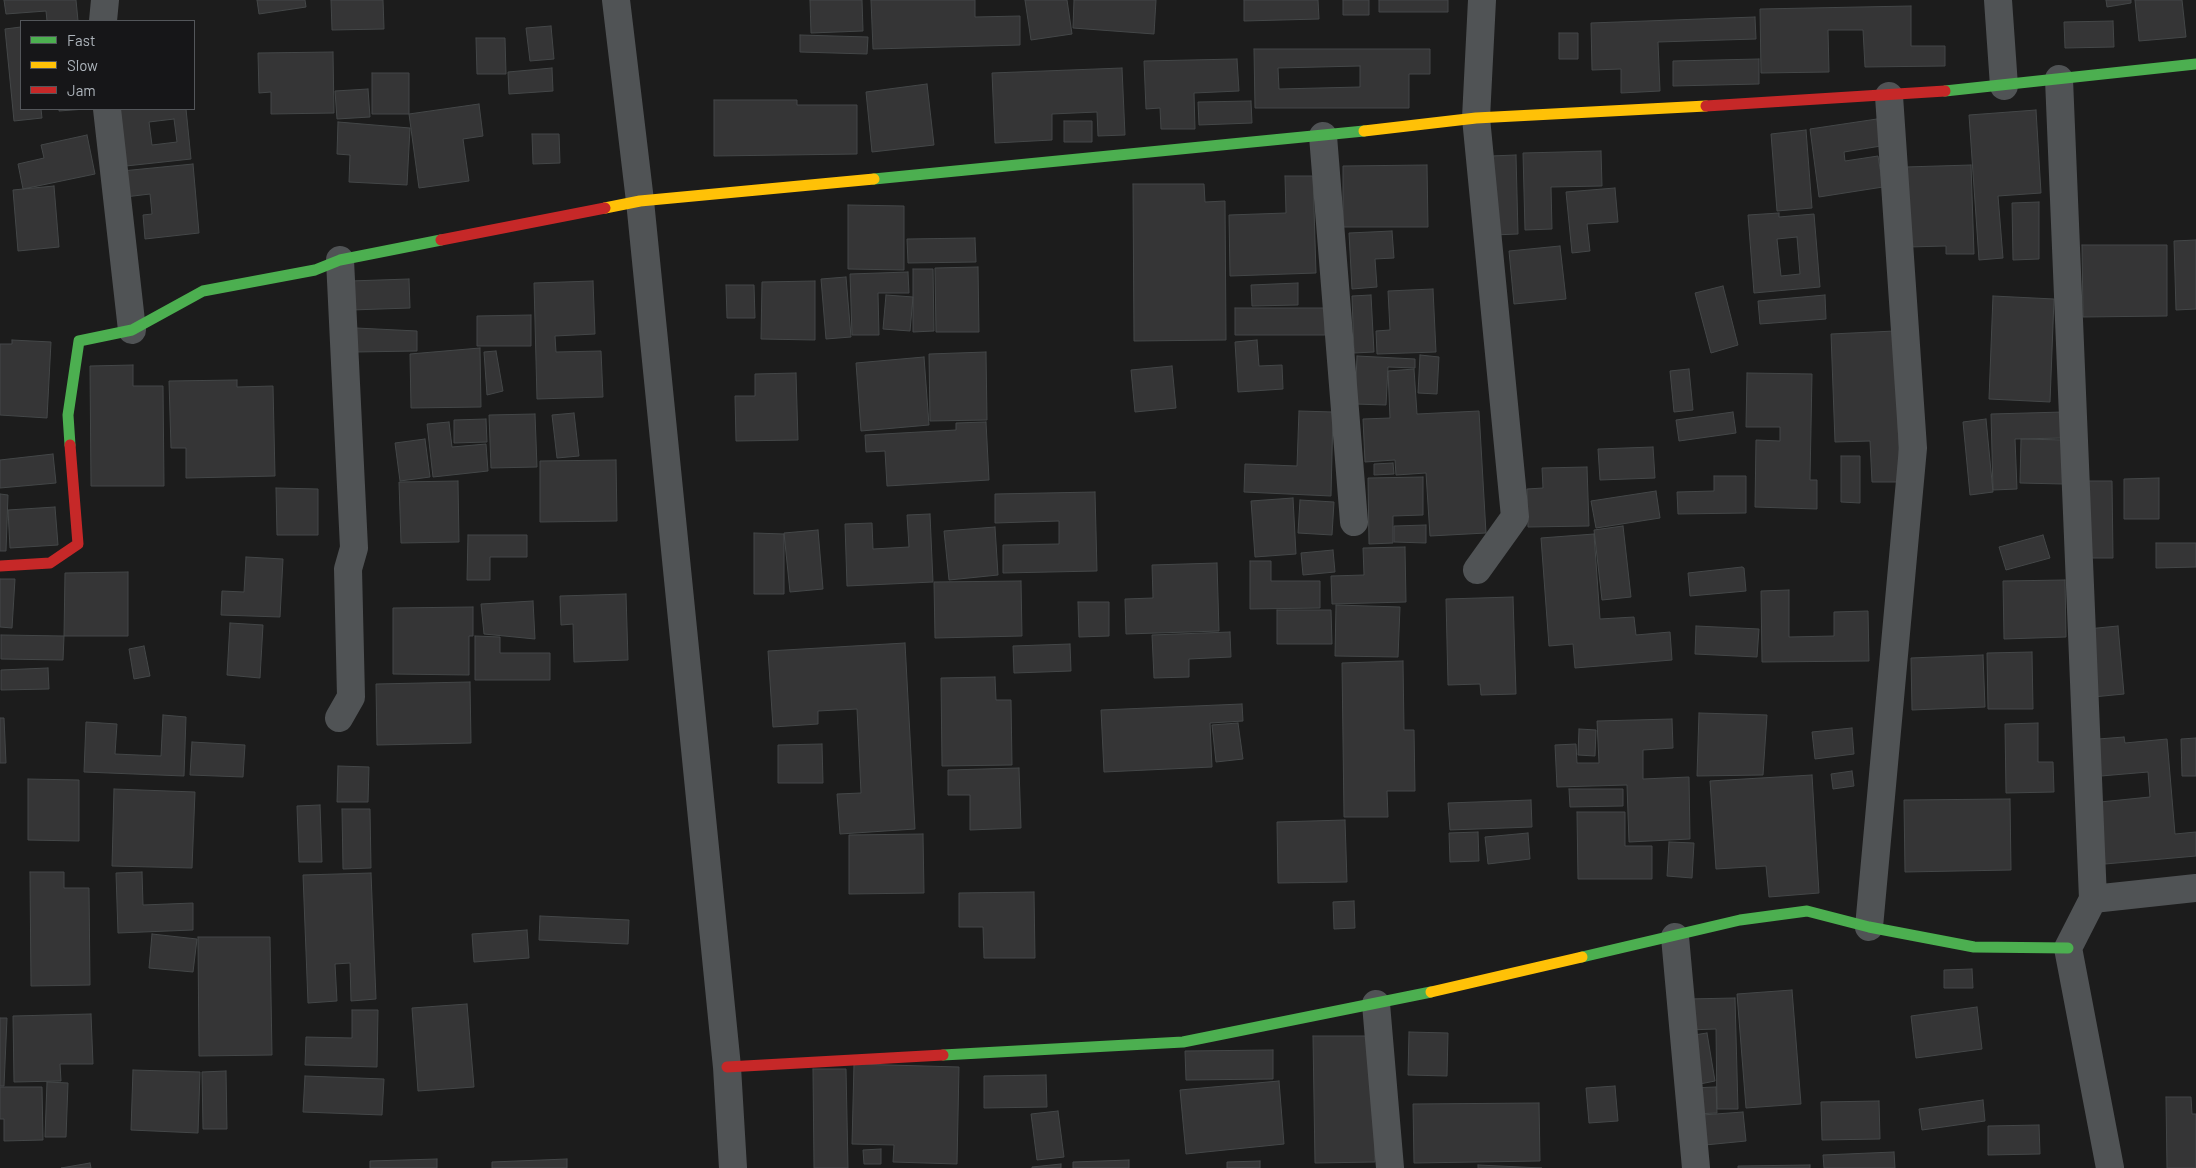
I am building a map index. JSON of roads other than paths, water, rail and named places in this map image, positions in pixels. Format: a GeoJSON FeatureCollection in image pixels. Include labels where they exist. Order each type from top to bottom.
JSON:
{"type":"FeatureCollection","features":[{"type":"Feature","properties":{"kind":"street"},"geometry":{"type":"LineString","coordinates":[[103,20],[105,0]]}},
{"type":"Feature","properties":{"kind":"street"},"geometry":{"type":"LineString","coordinates":[[616,0],[640,201],[727,1067],[733,1168]]}},
{"type":"Feature","properties":{"kind":"street"},"geometry":{"type":"LineString","coordinates":[[1477,570],[1515,517],[1476,118],[1482,0]]}},
{"type":"Feature","properties":{"kind":"street"},"geometry":{"type":"LineString","coordinates":[[1998,0],[2004,86]]}},
{"type":"Feature","properties":{"kind":"street"},"geometry":{"type":"LineString","coordinates":[[0,566],[50,563],[78,544],[68,415],[79,341],[132,330],[204,291],[315,270],[340,260],[640,201],[1323,136],[1476,118],[1889,96],[2004,86],[2196,64]]}},
{"type":"Feature","properties":{"kind":"street"},"geometry":{"type":"LineString","coordinates":[[2059,79],[2093,899],[2068,948],[2110,1168]]}},
{"type":"Feature","properties":{"kind":"street"},"geometry":{"type":"LineString","coordinates":[[1869,927],[1913,448],[1889,96]]}},
{"type":"Feature","properties":{"kind":"street"},"geometry":{"type":"LineString","coordinates":[[107,110],[132,330]]}},
{"type":"Feature","properties":{"kind":"street"},"geometry":{"type":"LineString","coordinates":[[1323,136],[1354,522]]}},
{"type":"Feature","properties":{"kind":"street"},"geometry":{"type":"LineString","coordinates":[[339,718],[351,697],[348,568],[354,548],[340,260]]}},
{"type":"Feature","properties":{"kind":"street"},"geometry":{"type":"LineString","coordinates":[[2093,899],[2196,888]]}},
{"type":"Feature","properties":{"kind":"street"},"geometry":{"type":"LineString","coordinates":[[727,1067],[1183,1042],[1376,1004],[1675,937],[1740,920],[1807,911],[1869,927],[1974,947],[2068,948]]}},
{"type":"Feature","properties":{"kind":"street"},"geometry":{"type":"LineString","coordinates":[[1675,937],[1696,1168]]}},
{"type":"Feature","properties":{"kind":"street"},"geometry":{"type":"LineString","coordinates":[[1376,1004],[1390,1168]]}}]}
